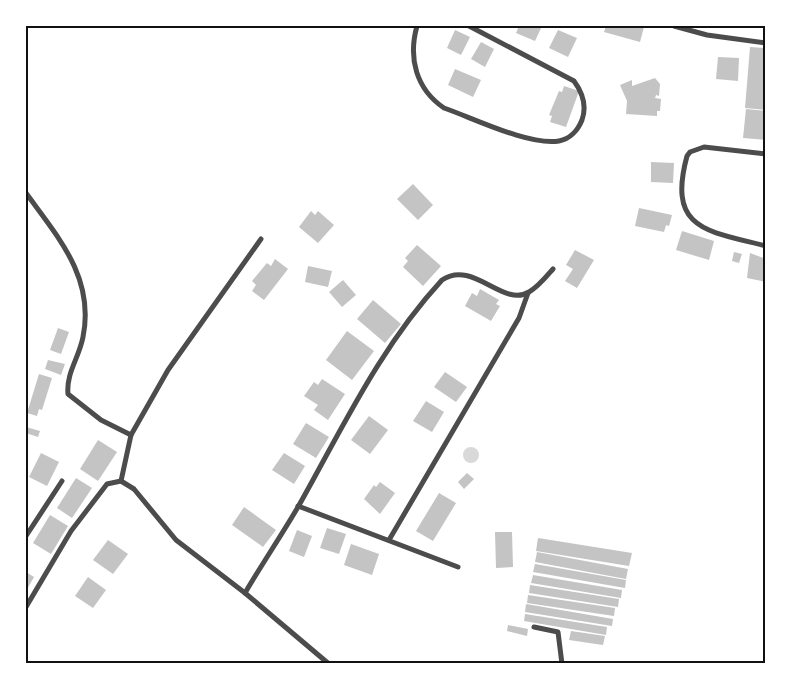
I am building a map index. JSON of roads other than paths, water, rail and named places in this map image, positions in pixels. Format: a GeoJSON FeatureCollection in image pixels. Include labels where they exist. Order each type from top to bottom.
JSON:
{"type":"FeatureCollection","features":[{"type":"Feature","properties":{"kind":"street"},"geometry":{"type":"LineString","coordinates":[[417,26],[414,52],[416,72],[423,89],[444,108],[527,138],[554,142],[573,135],[582,121],[584,107],[582,96],[574,81],[469,26]]}},
{"type":"Feature","properties":{"kind":"street"},"geometry":{"type":"LineString","coordinates":[[674,26],[707,35],[765,43]]}},
{"type":"Feature","properties":{"kind":"street"},"geometry":{"type":"LineString","coordinates":[[765,154],[704,147],[695,149],[687,156],[682,193],[683,208],[692,221],[765,246]]}},
{"type":"Feature","properties":{"kind":"street"},"geometry":{"type":"LineString","coordinates":[[26,193],[67,250],[79,272],[86,300],[84,333],[66,381],[68,394],[101,420],[130,435]]}},
{"type":"Feature","properties":{"kind":"street"},"geometry":{"type":"LineString","coordinates":[[121,481],[130,435],[168,370],[261,239]]}},
{"type":"Feature","properties":{"kind":"street"},"geometry":{"type":"LineString","coordinates":[[389,540],[519,318],[528,293],[553,269]]}},
{"type":"Feature","properties":{"kind":"street"},"geometry":{"type":"LineString","coordinates":[[245,592],[298,506],[332,441],[382,358],[442,280],[448,276],[463,273],[507,292],[528,293]]}},
{"type":"Feature","properties":{"kind":"street"},"geometry":{"type":"LineString","coordinates":[[26,536],[62,481]]}},
{"type":"Feature","properties":{"kind":"street"},"geometry":{"type":"LineString","coordinates":[[26,607],[72,531],[106,484],[121,481],[134,489],[176,540],[245,592],[329,663]]}},
{"type":"Feature","properties":{"kind":"street"},"geometry":{"type":"LineString","coordinates":[[298,506],[458,567]]}},
{"type":"Feature","properties":{"kind":"street"},"geometry":{"type":"LineString","coordinates":[[534,627],[558,632],[562,663]]}}]}
